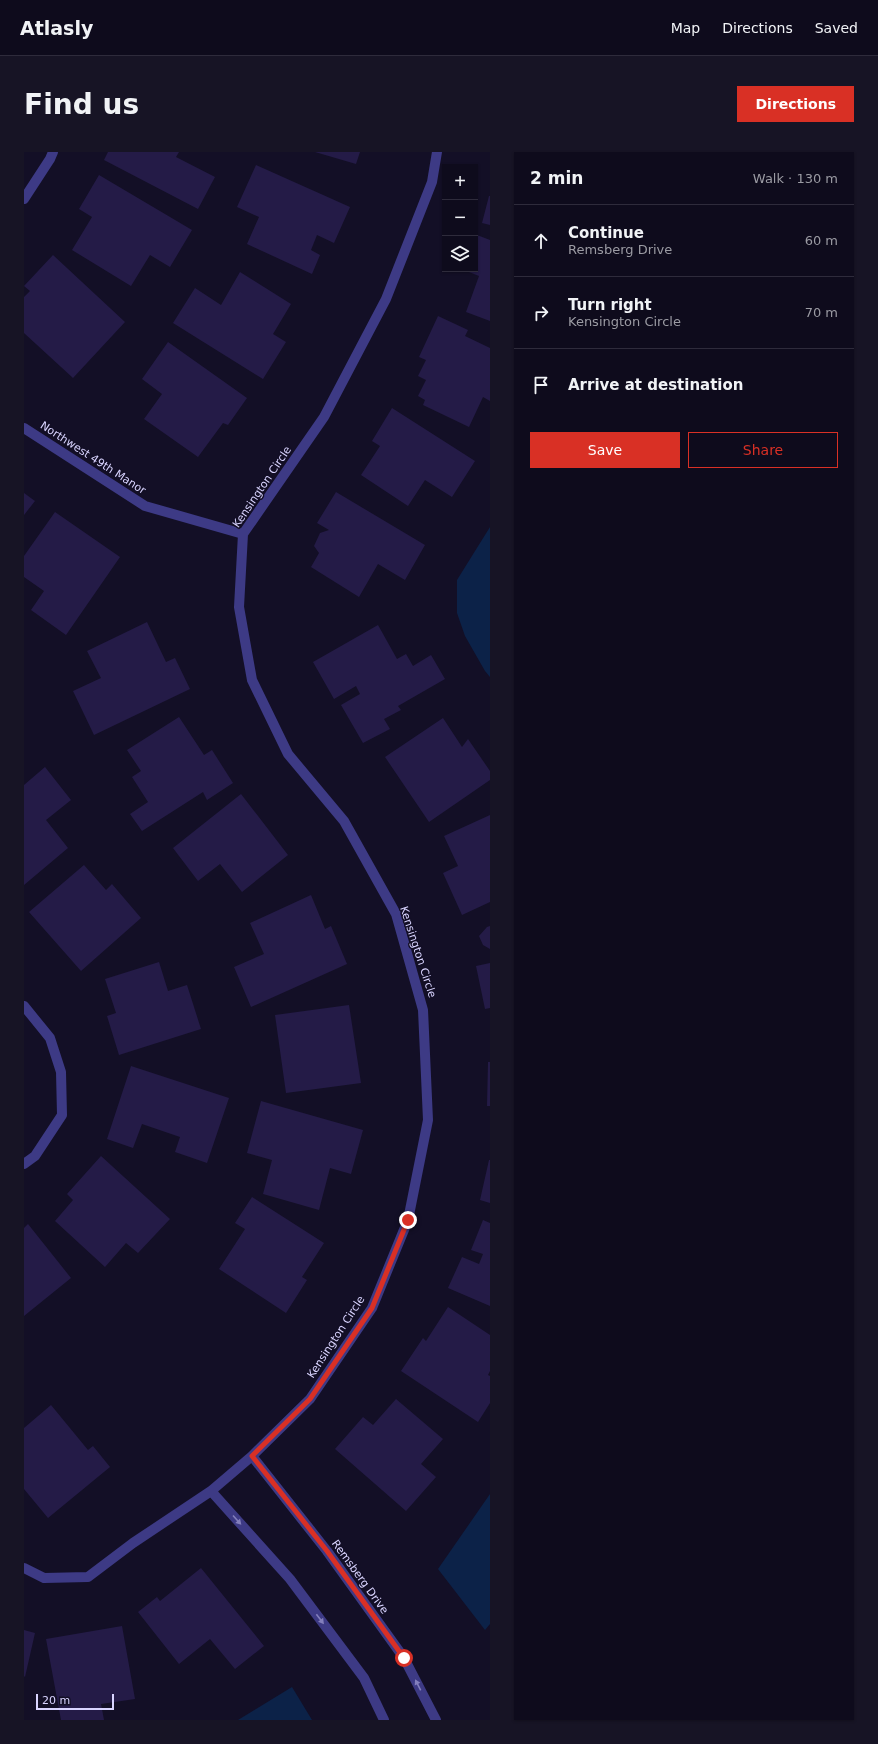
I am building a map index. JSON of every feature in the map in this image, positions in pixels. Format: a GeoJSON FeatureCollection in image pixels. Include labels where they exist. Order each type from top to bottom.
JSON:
{"type":"FeatureCollection","features":[{"type":"Feature","properties":{"kind":"street"},"geometry":{"type":"LineString","coordinates":[[24,199],[53,152]]}},
{"type":"Feature","properties":{"kind":"street","name":"Kensington Circle"},"geometry":{"type":"LineString","coordinates":[[24,1568],[44,1578],[88,1577],[133,1543],[211,1490],[252,1456],[310,1399],[372,1308],[408,1220],[428,1120],[423,1010],[396,914],[344,821],[288,754],[252,680],[238,607],[243,534],[324,417],[386,299],[432,182],[437,152]]}},
{"type":"Feature","properties":{"kind":"street","name":"Northwest 49th Manor"},"geometry":{"type":"LineString","coordinates":[[24,428],[145,506],[243,534]]}},
{"type":"Feature","properties":{"kind":"street"},"geometry":{"type":"LineString","coordinates":[[24,1006],[50,1038],[61,1072],[62,1115],[35,1156],[24,1164]]}},
{"type":"Feature","properties":{"kind":"street","name":"Remsberg Drive"},"geometry":{"type":"LineString","coordinates":[[252,1456],[327,1551],[404,1658],[436,1720]]}},
{"type":"Feature","properties":{"kind":"street"},"geometry":{"type":"LineString","coordinates":[[211,1490],[290,1579],[364,1678],[384,1720]]}},
{"type":"Feature","properties":{"kind":"water"},"geometry":{"type":"Polygon","coordinates":[[[490,527],[490,677],[465,636],[457,613],[457,580],[490,527]]]}},
{"type":"Feature","properties":{"kind":"water"},"geometry":{"type":"Polygon","coordinates":[[[490,1494],[490,1624],[485,1630],[438,1569],[490,1494]]]}},
{"type":"Feature","properties":{"kind":"water"},"geometry":{"type":"Polygon","coordinates":[[[292,1687],[312,1720],[238,1720],[292,1687]]]}},
{"type":"Feature","properties":{"kind":"building"},"geometry":{"type":"Polygon","coordinates":[[[108,152],[179,152],[176,157],[215,177],[198,209],[104,160],[108,152]]]}},
{"type":"Feature","properties":{"kind":"building"},"geometry":{"type":"Polygon","coordinates":[[[315,152],[360,152],[356,164],[315,152]]]}},
{"type":"Feature","properties":{"kind":"building"},"geometry":{"type":"Polygon","coordinates":[[[256,165],[350,207],[334,243],[317,235],[311,250],[320,255],[312,274],[247,244],[259,217],[237,207],[256,165]]]}},
{"type":"Feature","properties":{"kind":"building"},"geometry":{"type":"Polygon","coordinates":[[[99,175],[192,230],[170,267],[150,255],[131,286],[72,250],[92,217],[79,209],[99,175]]]}},
{"type":"Feature","properties":{"kind":"building"},"geometry":{"type":"Polygon","coordinates":[[[490,196],[490,225],[482,223],[490,196]]]}},
{"type":"Feature","properties":{"kind":"building"},"geometry":{"type":"Polygon","coordinates":[[[478,235],[490,240],[490,321],[466,312],[479,276],[469,272],[478,272],[478,235]]]}},
{"type":"Feature","properties":{"kind":"building"},"geometry":{"type":"Polygon","coordinates":[[[53,255],[125,322],[73,378],[24,333],[24,297],[30,291],[24,286],[53,255]]]}},
{"type":"Feature","properties":{"kind":"building"},"geometry":{"type":"Polygon","coordinates":[[[240,272],[291,304],[273,334],[286,342],[263,379],[173,323],[195,288],[221,305],[240,272]]]}},
{"type":"Feature","properties":{"kind":"building"},"geometry":{"type":"Polygon","coordinates":[[[438,316],[468,330],[465,336],[490,348],[490,401],[483,397],[469,427],[423,405],[425,400],[418,396],[426,380],[418,376],[426,360],[419,357],[438,316]]]}},
{"type":"Feature","properties":{"kind":"building"},"geometry":{"type":"Polygon","coordinates":[[[168,342],[247,398],[228,425],[223,423],[198,457],[144,419],[162,394],[142,379],[168,342]]]}},
{"type":"Feature","properties":{"kind":"building"},"geometry":{"type":"Polygon","coordinates":[[[392,408],[475,461],[452,497],[425,480],[408,506],[361,475],[380,446],[372,441],[392,408]]]}},
{"type":"Feature","properties":{"kind":"building"},"geometry":{"type":"Polygon","coordinates":[[[336,492],[425,545],[405,580],[378,564],[359,597],[311,567],[319,553],[314,546],[320,533],[329,530],[317,523],[336,492]]]}},
{"type":"Feature","properties":{"kind":"building"},"geometry":{"type":"Polygon","coordinates":[[[24,493],[35,501],[24,515],[24,493]]]}},
{"type":"Feature","properties":{"kind":"building"},"geometry":{"type":"Polygon","coordinates":[[[55,512],[120,557],[66,635],[31,610],[44,591],[24,577],[24,556],[55,512]]]}},
{"type":"Feature","properties":{"kind":"building"},"geometry":{"type":"Polygon","coordinates":[[[147,622],[166,662],[175,658],[190,689],[94,735],[73,691],[101,678],[87,651],[147,622]]]}},
{"type":"Feature","properties":{"kind":"building"},"geometry":{"type":"Polygon","coordinates":[[[378,625],[397,659],[406,654],[413,666],[431,655],[445,679],[398,706],[401,710],[384,719],[390,729],[363,743],[341,705],[360,694],[356,686],[334,699],[313,662],[378,625]]]}},
{"type":"Feature","properties":{"kind":"building"},"geometry":{"type":"Polygon","coordinates":[[[179,717],[204,755],[212,750],[233,783],[207,800],[203,792],[142,831],[130,814],[148,802],[132,777],[141,771],[127,750],[179,717]]]}},
{"type":"Feature","properties":{"kind":"building"},"geometry":{"type":"Polygon","coordinates":[[[443,718],[462,747],[468,739],[490,771],[490,780],[429,822],[385,757],[443,718]]]}},
{"type":"Feature","properties":{"kind":"building"},"geometry":{"type":"Polygon","coordinates":[[[45,767],[71,800],[46,820],[68,848],[24,885],[24,785],[45,767]]]}},
{"type":"Feature","properties":{"kind":"building"},"geometry":{"type":"Polygon","coordinates":[[[241,794],[288,855],[242,892],[220,864],[198,881],[173,848],[241,794]]]}},
{"type":"Feature","properties":{"kind":"building"},"geometry":{"type":"Polygon","coordinates":[[[490,815],[490,902],[462,915],[443,873],[458,866],[444,836],[490,815]]]}},
{"type":"Feature","properties":{"kind":"building"},"geometry":{"type":"Polygon","coordinates":[[[84,865],[106,890],[112,884],[141,918],[81,971],[29,912],[84,865]]]}},
{"type":"Feature","properties":{"kind":"building"},"geometry":{"type":"Polygon","coordinates":[[[311,895],[325,929],[331,926],[347,964],[251,1007],[234,967],[264,954],[250,923],[311,895]]]}},
{"type":"Feature","properties":{"kind":"building"},"geometry":{"type":"Polygon","coordinates":[[[490,926],[490,949],[483,945],[479,936],[487,927],[490,926]]]}},
{"type":"Feature","properties":{"kind":"building"},"geometry":{"type":"Polygon","coordinates":[[[159,962],[168,991],[187,985],[201,1029],[119,1055],[107,1016],[116,1013],[105,979],[159,962]]]}},
{"type":"Feature","properties":{"kind":"building"},"geometry":{"type":"Polygon","coordinates":[[[490,963],[490,1008],[485,1009],[476,966],[490,963]]]}},
{"type":"Feature","properties":{"kind":"building"},"geometry":{"type":"Polygon","coordinates":[[[349,1005],[361,1083],[286,1093],[275,1015],[349,1005]]]}},
{"type":"Feature","properties":{"kind":"building"},"geometry":{"type":"Polygon","coordinates":[[[488,1062],[490,1062],[490,1106],[487,1106],[488,1062]]]}},
{"type":"Feature","properties":{"kind":"building"},"geometry":{"type":"Polygon","coordinates":[[[131,1066],[229,1098],[207,1163],[175,1152],[180,1137],[142,1124],[133,1148],[107,1139],[131,1066]]]}},
{"type":"Feature","properties":{"kind":"building"},"geometry":{"type":"Polygon","coordinates":[[[261,1101],[363,1130],[351,1174],[330,1168],[319,1210],[263,1194],[272,1160],[247,1153],[261,1101]]]}},
{"type":"Feature","properties":{"kind":"building"},"geometry":{"type":"Polygon","coordinates":[[[101,1156],[170,1219],[138,1253],[126,1243],[105,1267],[55,1221],[73,1200],[67,1194],[101,1156]]]}},
{"type":"Feature","properties":{"kind":"building"},"geometry":{"type":"Polygon","coordinates":[[[490,1160],[490,1203],[480,1200],[490,1160]]]}},
{"type":"Feature","properties":{"kind":"building"},"geometry":{"type":"Polygon","coordinates":[[[252,1197],[324,1243],[302,1277],[307,1280],[286,1313],[219,1269],[245,1229],[235,1223],[252,1197]]]}},
{"type":"Feature","properties":{"kind":"building"},"geometry":{"type":"Polygon","coordinates":[[[483,1220],[490,1223],[490,1306],[448,1288],[462,1257],[479,1264],[483,1254],[471,1250],[483,1220]]]}},
{"type":"Feature","properties":{"kind":"building"},"geometry":{"type":"Polygon","coordinates":[[[28,1224],[71,1278],[24,1316],[24,1228],[28,1224]]]}},
{"type":"Feature","properties":{"kind":"building"},"geometry":{"type":"Polygon","coordinates":[[[448,1307],[490,1335],[490,1371],[488,1375],[490,1376],[490,1403],[478,1422],[401,1371],[423,1338],[426,1341],[448,1307]]]}},
{"type":"Feature","properties":{"kind":"building"},"geometry":{"type":"Polygon","coordinates":[[[396,1399],[443,1439],[421,1464],[436,1477],[406,1511],[335,1449],[363,1417],[373,1425],[396,1399]]]}},
{"type":"Feature","properties":{"kind":"building"},"geometry":{"type":"Polygon","coordinates":[[[51,1405],[88,1450],[93,1446],[110,1467],[48,1518],[24,1489],[24,1428],[51,1405]]]}},
{"type":"Feature","properties":{"kind":"building"},"geometry":{"type":"Polygon","coordinates":[[[201,1568],[264,1646],[235,1669],[210,1639],[179,1664],[138,1612],[157,1597],[160,1601],[201,1568]]]}},
{"type":"Feature","properties":{"kind":"building"},"geometry":{"type":"Polygon","coordinates":[[[122,1626],[135,1699],[101,1704],[104,1720],[61,1720],[46,1639],[122,1626]]]}},
{"type":"Feature","properties":{"kind":"building"},"geometry":{"type":"Polygon","coordinates":[[[24,1630],[35,1633],[25,1677],[24,1676],[24,1630]]]}},
{"type":"Feature","properties":{"kind":"route"},"geometry":{"type":"LineString","coordinates":[[404,1658],[327,1551],[252,1456],[310,1399],[372,1308],[408,1220]]}}]}
